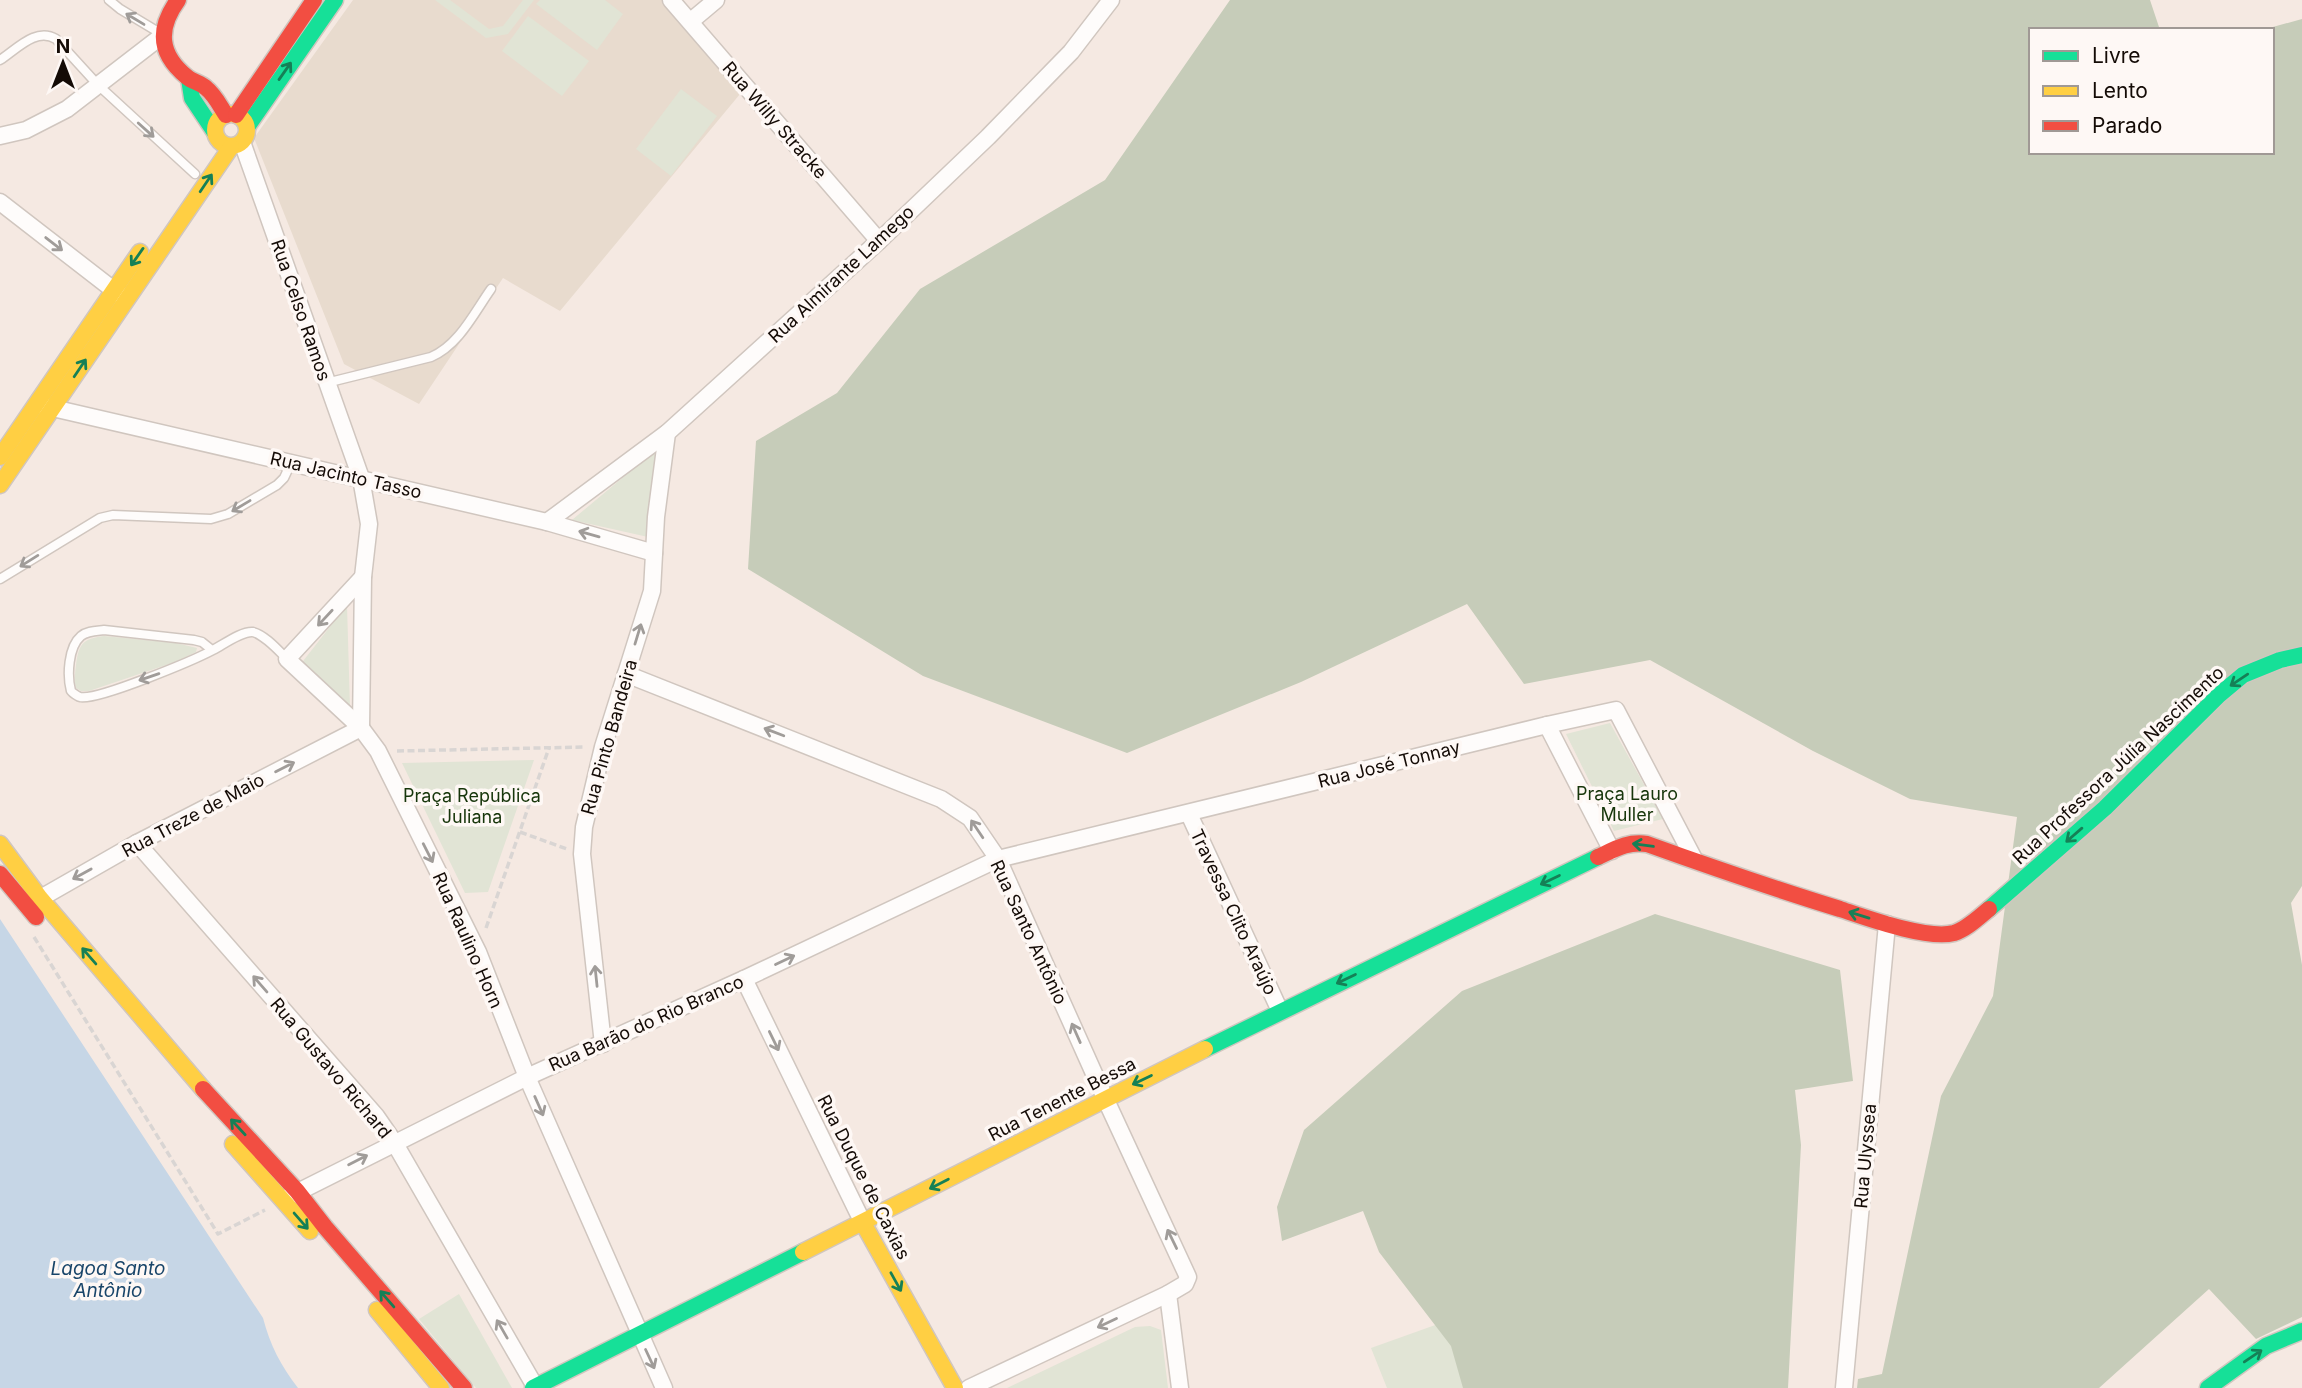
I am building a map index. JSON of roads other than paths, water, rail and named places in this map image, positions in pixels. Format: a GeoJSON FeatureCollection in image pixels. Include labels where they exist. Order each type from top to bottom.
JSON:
{"type":"FeatureCollection","features":[{"type":"Feature","properties":{"kind":"street"},"geometry":{"type":"LineString","coordinates":[[178,0],[166,15],[163,35],[167,53],[188,79],[206,87],[231,131]]}},
{"type":"Feature","properties":{"kind":"street"},"geometry":{"type":"LineString","coordinates":[[0,457],[35,403],[120,295],[231,131],[314,0]]}},
{"type":"Feature","properties":{"kind":"street"},"geometry":{"type":"LineString","coordinates":[[0,485],[52,409],[195,174],[335,0]]}},
{"type":"Feature","properties":{"kind":"street","name":"Rua Willy Stracke"},"geometry":{"type":"LineString","coordinates":[[671,0],[879,241]]}},
{"type":"Feature","properties":{"kind":"street"},"geometry":{"type":"LineString","coordinates":[[691,21],[716,0]]}},
{"type":"Feature","properties":{"kind":"street","name":"Rua Almirante Lamego"},"geometry":{"type":"LineString","coordinates":[[547,522],[667,433],[879,241],[1062,62],[1111,0]]}},
{"type":"Feature","properties":{"kind":"street"},"geometry":{"type":"LineString","coordinates":[[0,136],[26,130],[49,120],[163,35]]}},
{"type":"Feature","properties":{"kind":"street","name":"Rua Celso Ramos"},"geometry":{"type":"LineString","coordinates":[[231,131],[361,478]]}},
{"type":"Feature","properties":{"kind":"street"},"geometry":{"type":"LineString","coordinates":[[0,202],[120,295]]}},
{"type":"Feature","properties":{"kind":"street","name":"Rua Jacinto Tasso"},"geometry":{"type":"LineString","coordinates":[[35,403],[547,522],[654,554]]}},
{"type":"Feature","properties":{"kind":"street","name":"Rua Pinto Bandeira"},"geometry":{"type":"LineString","coordinates":[[603,1044],[582,854],[584,827],[603,747],[652,591],[656,517],[667,433]]}},
{"type":"Feature","properties":{"kind":"street"},"geometry":{"type":"LineString","coordinates":[[361,478],[369,524],[363,577],[361,728]]}},
{"type":"Feature","properties":{"kind":"street"},"geometry":{"type":"LineString","coordinates":[[287,659],[363,577]]}},
{"type":"Feature","properties":{"kind":"street","name":"Rua Professora Júlia Nascimento"},"geometry":{"type":"LineString","coordinates":[[1612,851],[1635,842],[1647,844],[1747,880],[1887,924],[1936,933],[1954,933],[1968,926],[2105,808],[2243,675],[2280,660],[2302,655]]}},
{"type":"Feature","properties":{"kind":"street","name":"Rua Raulino Horn"},"geometry":{"type":"LineString","coordinates":[[287,659],[361,728],[377,751],[478,952],[527,1077],[664,1388]]}},
{"type":"Feature","properties":{"kind":"street","name":"Rua Santo Antônio"},"geometry":{"type":"LineString","coordinates":[[626,674],[941,799],[970,818],[998,859],[1105,1098],[1186,1269],[1188,1276],[1185,1284],[1168,1294]]}},
{"type":"Feature","properties":{"kind":"street","name":"Rua José Tonnay"},"geometry":{"type":"LineString","coordinates":[[998,859],[1616,710],[1694,859]]}},
{"type":"Feature","properties":{"kind":"street"},"geometry":{"type":"LineString","coordinates":[[1547,725],[1612,851]]}},
{"type":"Feature","properties":{"kind":"street","name":"Rua Treze de Maio"},"geometry":{"type":"LineString","coordinates":[[33,902],[137,844],[361,728]]}},
{"type":"Feature","properties":{"kind":"street","name":"Travessa Clito Araújo"},"geometry":{"type":"LineString","coordinates":[[1189,814],[1279,1011]]}},
{"type":"Feature","properties":{"kind":"street"},"geometry":{"type":"LineString","coordinates":[[0,844],[33,902],[45,935],[191,1084]]}},
{"type":"Feature","properties":{"kind":"street","name":"Rua Gustavo Richard"},"geometry":{"type":"LineString","coordinates":[[137,844],[376,1116],[394,1142],[535,1388]]}},
{"type":"Feature","properties":{"kind":"street","name":"Rua Tenente Bessa"},"geometry":{"type":"LineString","coordinates":[[535,1388],[1279,1011],[1612,851]]}},
{"type":"Feature","properties":{"kind":"street","name":"Rua Barão do Rio Branco"},"geometry":{"type":"LineString","coordinates":[[290,1196],[527,1077],[744,979],[998,859]]}},
{"type":"Feature","properties":{"kind":"street"},"geometry":{"type":"LineString","coordinates":[[0,874],[33,902],[290,1196],[325,1227],[403,1329],[441,1388]]}},
{"type":"Feature","properties":{"kind":"street","name":"Rua Ulyssea"},"geometry":{"type":"LineString","coordinates":[[1844,1388],[1887,924]]}},
{"type":"Feature","properties":{"kind":"street","name":"Rua Duque de Caxias"},"geometry":{"type":"LineString","coordinates":[[744,979],[863,1223],[955,1388]]}},
{"type":"Feature","properties":{"kind":"street"},"geometry":{"type":"LineString","coordinates":[[968,1388],[1168,1294],[1180,1388]]}},
{"type":"Feature","properties":{"kind":"street"},"geometry":{"type":"LineString","coordinates":[[403,1329],[464,1388]]}},
{"type":"Feature","properties":{"kind":"street"},"geometry":{"type":"LineString","coordinates":[[2208,1388],[2266,1346],[2302,1331]]}},
{"type":"Feature","properties":{"kind":"lane"},"geometry":{"type":"LineString","coordinates":[[109,0],[163,35]]}},
{"type":"Feature","properties":{"kind":"lane"},"geometry":{"type":"LineString","coordinates":[[0,60],[38,34],[47,34],[56,39],[98,85],[195,174]]}},
{"type":"Feature","properties":{"kind":"lane"},"geometry":{"type":"LineString","coordinates":[[326,383],[443,352],[452,344],[491,289]]}},
{"type":"Feature","properties":{"kind":"lane"},"geometry":{"type":"LineString","coordinates":[[0,579],[100,518],[113,515],[211,519],[228,514],[277,485],[284,478],[291,463]]}},
{"type":"Feature","properties":{"kind":"lane"},"geometry":{"type":"LineString","coordinates":[[212,650],[202,642],[194,640],[103,630],[92,632],[81,636],[73,646],[68,681],[71,691],[80,697],[90,696],[178,667],[253,632],[262,636],[287,659]]}},
{"type":"Feature","properties":{"kind":"water","name":"Lagoa Santo Antônio"},"geometry":{"type":"Polygon","coordinates":[[[0,919],[263,1318],[277,1355],[298,1388],[0,1388],[0,919]]]}},
{"type":"Feature","properties":{"kind":"park label","name":"Praça Lauro Muller"},"geometry":{"type":"Point","coordinates":[1627,803]}},
{"type":"Feature","properties":{"kind":"park label","name":"Praça República Juliana"},"geometry":{"type":"Point","coordinates":[472,805]}}]}
